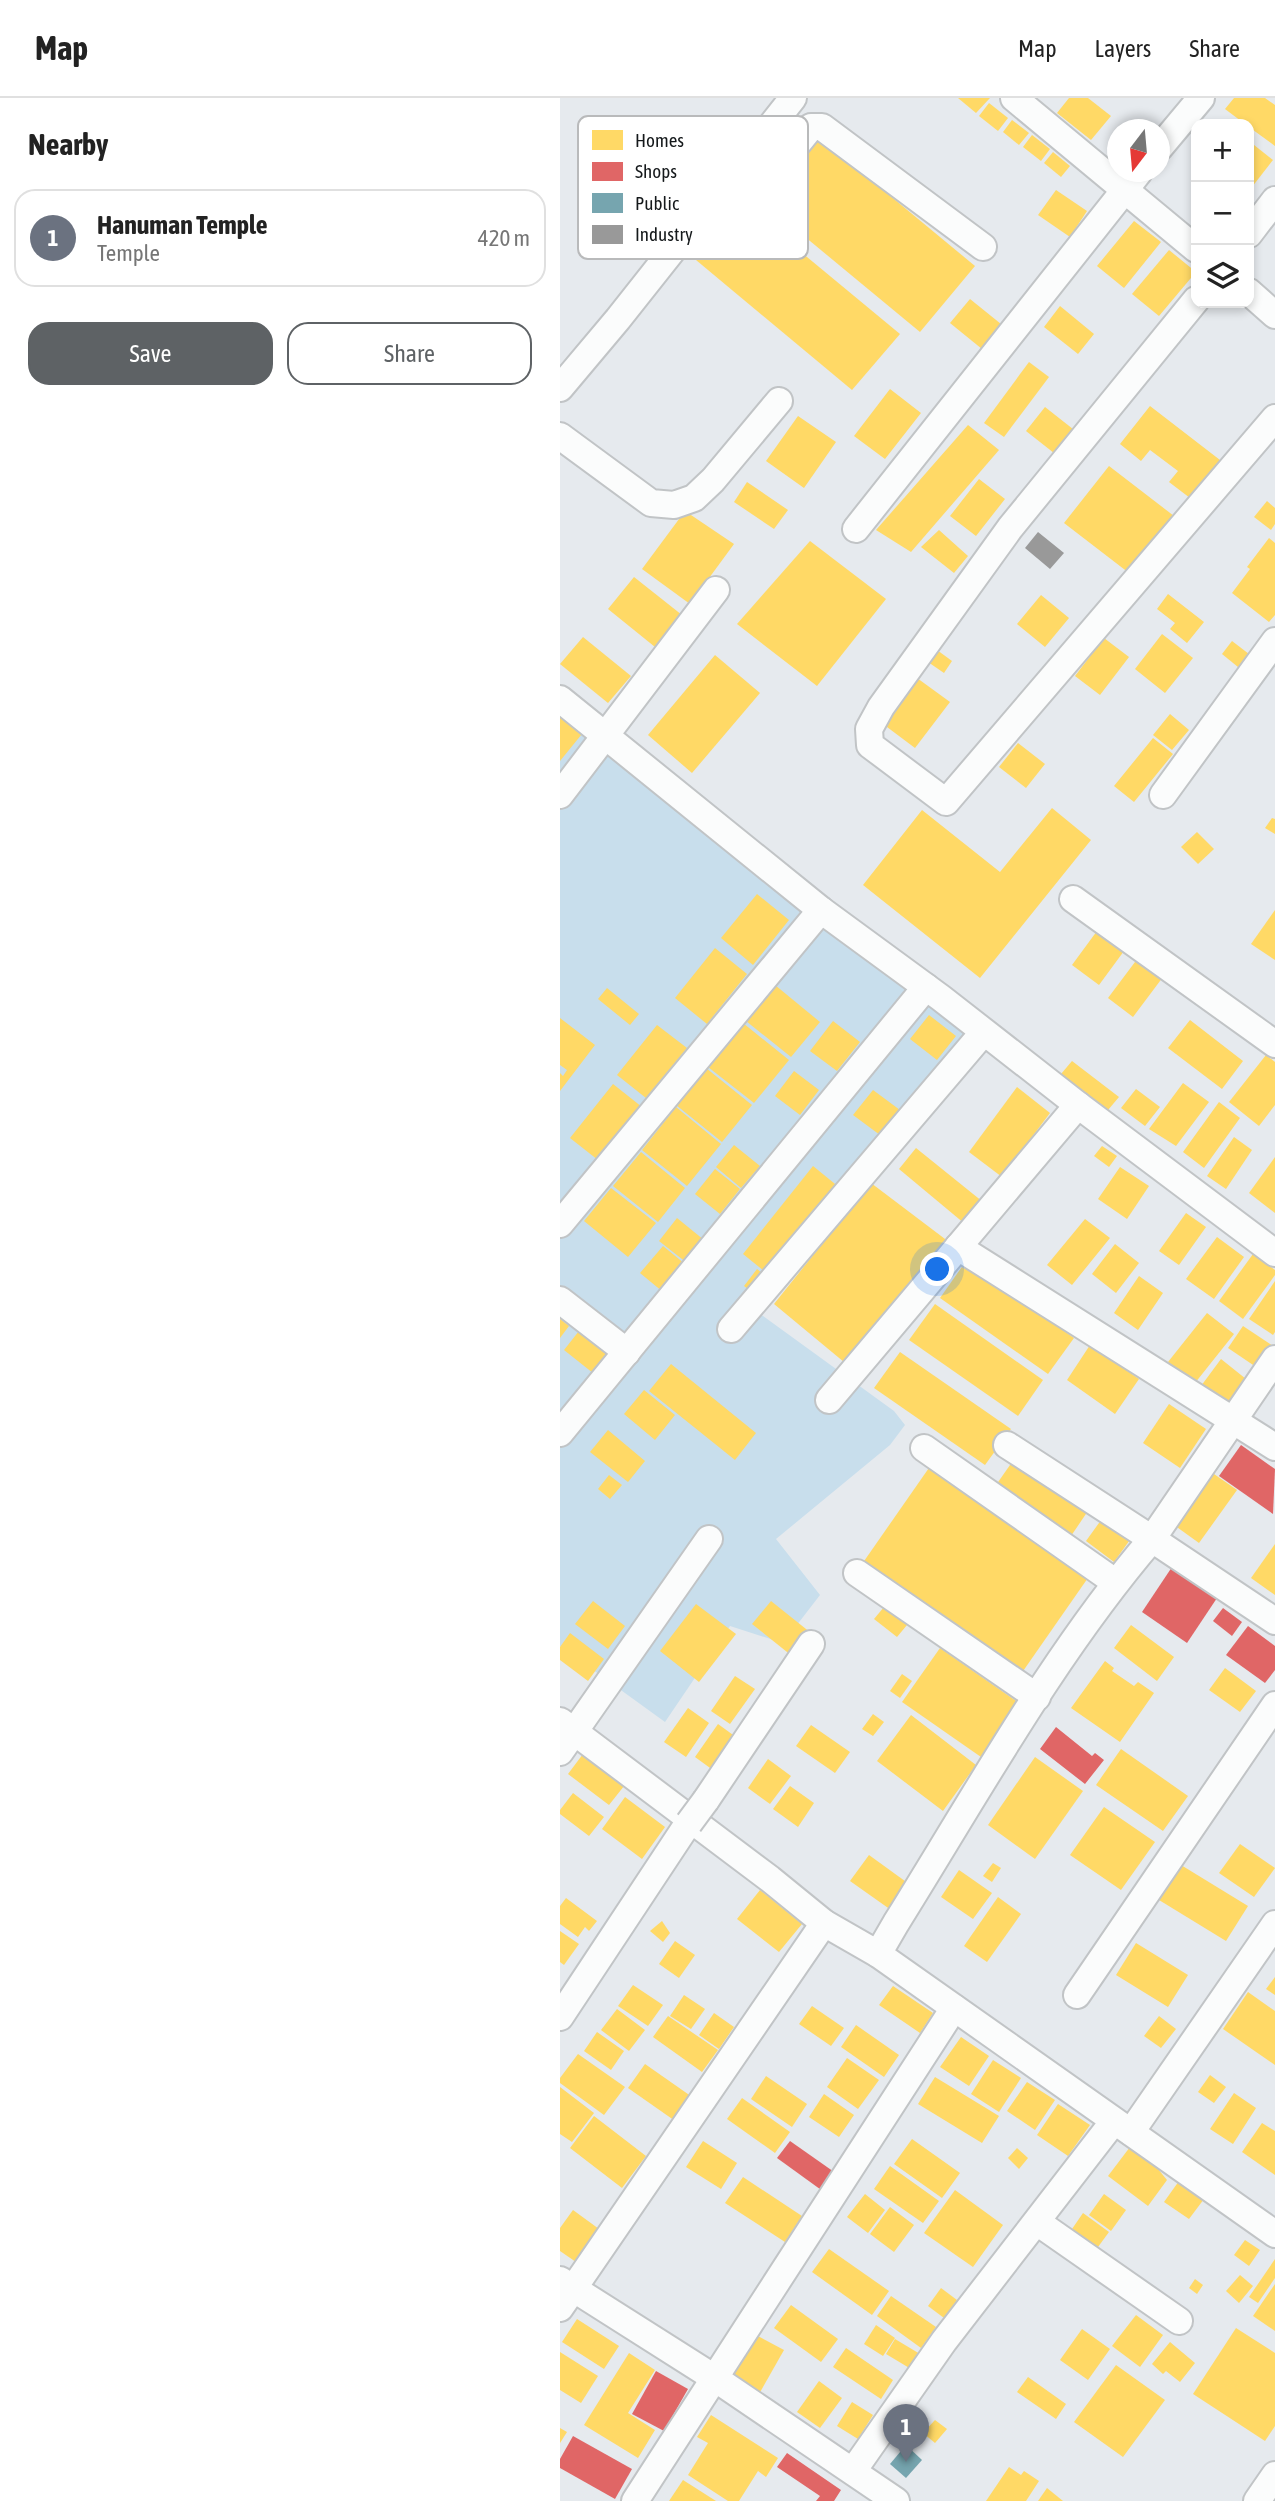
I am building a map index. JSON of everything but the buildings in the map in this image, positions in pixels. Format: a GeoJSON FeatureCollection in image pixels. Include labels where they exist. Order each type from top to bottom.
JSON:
{"type":"FeatureCollection","features":[{"type":"Feature","properties":{"kind":"street"},"geometry":{"type":"LineString","coordinates":[[778,116],[793,98]]}},
{"type":"Feature","properties":{"kind":"street"},"geometry":{"type":"LineString","coordinates":[[1014,98],[1107,164]]}},
{"type":"Feature","properties":{"kind":"street"},"geometry":{"type":"LineString","coordinates":[[1170,135],[1200,98]]}},
{"type":"Feature","properties":{"kind":"street"},"geometry":{"type":"LineString","coordinates":[[808,131],[811,127],[822,127],[983,247]]}},
{"type":"Feature","properties":{"kind":"street"},"geometry":{"type":"LineString","coordinates":[[856,529],[1130,182]]}},
{"type":"Feature","properties":{"kind":"street"},"geometry":{"type":"LineString","coordinates":[[1132,182],[1192,245]]}},
{"type":"Feature","properties":{"kind":"street"},"geometry":{"type":"LineString","coordinates":[[1254,227],[1275,200]]}},
{"type":"Feature","properties":{"kind":"street"},"geometry":{"type":"LineString","coordinates":[[560,388],[664,259]]}},
{"type":"Feature","properties":{"kind":"street"},"geometry":{"type":"LineString","coordinates":[[1254,296],[1275,315]]}},
{"type":"Feature","properties":{"kind":"street"},"geometry":{"type":"LineString","coordinates":[[1191,306],[1010,528],[881,707],[869,729],[870,744],[946,802],[1275,418]]}},
{"type":"Feature","properties":{"kind":"street"},"geometry":{"type":"LineString","coordinates":[[560,436],[651,503],[674,505],[694,498],[713,480],[779,401]]}},
{"type":"Feature","properties":{"kind":"street"},"geometry":{"type":"LineString","coordinates":[[560,795],[716,590]]}},
{"type":"Feature","properties":{"kind":"street"},"geometry":{"type":"LineString","coordinates":[[1163,795],[1274,644]]}},
{"type":"Feature","properties":{"kind":"street"},"geometry":{"type":"LineString","coordinates":[[560,699],[821,910],[1275,1253]]}},
{"type":"Feature","properties":{"kind":"street"},"geometry":{"type":"LineString","coordinates":[[1073,899],[1275,1044]]}},
{"type":"Feature","properties":{"kind":"street"},"geometry":{"type":"LineString","coordinates":[[560,1224],[821,910]]}},
{"type":"Feature","properties":{"kind":"street"},"geometry":{"type":"LineString","coordinates":[[560,1433],[926,987]]}},
{"type":"Feature","properties":{"kind":"street"},"geometry":{"type":"LineString","coordinates":[[731,1329],[984,1032]]}},
{"type":"Feature","properties":{"kind":"street"},"geometry":{"type":"LineString","coordinates":[[829,1400],[1078,1105]]}},
{"type":"Feature","properties":{"kind":"street"},"geometry":{"type":"LineString","coordinates":[[958,1247],[1275,1447]]}},
{"type":"Feature","properties":{"kind":"street"},"geometry":{"type":"LineString","coordinates":[[560,1300],[627,1352]]}},
{"type":"Feature","properties":{"kind":"street"},"geometry":{"type":"LineString","coordinates":[[886,1940],[1037,1697],[1115,1581],[1152,1539],[1275,1359]]}},
{"type":"Feature","properties":{"kind":"street"},"geometry":{"type":"LineString","coordinates":[[1007,1445],[1275,1621]]}},
{"type":"Feature","properties":{"kind":"street"},"geometry":{"type":"LineString","coordinates":[[923,1448],[1115,1581]]}},
{"type":"Feature","properties":{"kind":"street"},"geometry":{"type":"LineString","coordinates":[[709,1539],[574,1727],[695,1814],[824,1923],[886,1940],[954,2008],[1275,2234]]}},
{"type":"Feature","properties":{"kind":"street"},"geometry":{"type":"LineString","coordinates":[[857,1573],[1037,1697]]}},
{"type":"Feature","properties":{"kind":"street"},"geometry":{"type":"LineString","coordinates":[[560,2017],[811,1644]]}},
{"type":"Feature","properties":{"kind":"street"},"geometry":{"type":"LineString","coordinates":[[1077,1995],[1275,1705]]}},
{"type":"Feature","properties":{"kind":"street"},"geometry":{"type":"LineString","coordinates":[[824,1923],[564,2292],[716,2379],[860,2485],[896,2501]]}},
{"type":"Feature","properties":{"kind":"street"},"geometry":{"type":"LineString","coordinates":[[860,2485],[944,2341],[1038,2222],[1123,2127],[1275,1924]]}},
{"type":"Feature","properties":{"kind":"street"},"geometry":{"type":"LineString","coordinates":[[635,2501],[954,2008]]}},
{"type":"Feature","properties":{"kind":"street"},"geometry":{"type":"LineString","coordinates":[[1038,2222],[1179,2321]]}},
{"type":"Feature","properties":{"kind":"street"},"geometry":{"type":"LineString","coordinates":[[1257,2501],[1275,2475]]}},
{"type":"Feature","properties":{"kind":"shaded area"},"geometry":{"type":"Polygon","coordinates":[[[560,716],[988,1043],[756,1311],[894,1411],[905,1425],[890,1445],[776,1539],[820,1595],[783,1643],[730,1626],[665,1722],[560,1646],[560,716]]]}},
{"type":"Feature","properties":{"kind":"place","name":"Hanuman Temple"},"geometry":{"type":"Point","coordinates":[906,2462]}}]}
